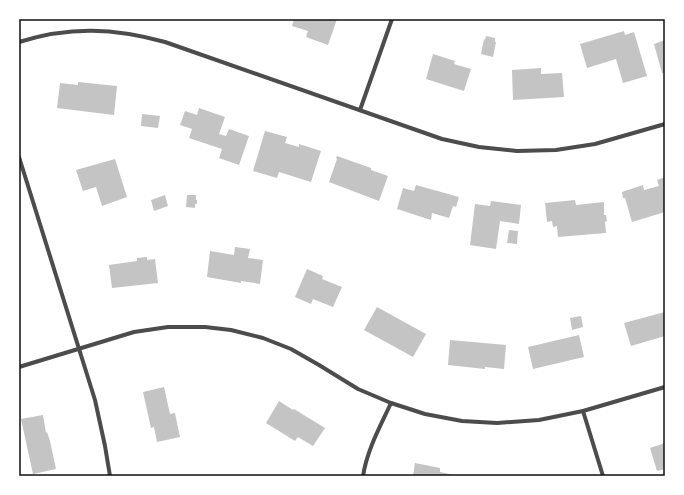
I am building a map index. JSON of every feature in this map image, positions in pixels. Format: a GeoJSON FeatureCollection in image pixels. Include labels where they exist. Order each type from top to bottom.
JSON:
{"type":"FeatureCollection","features":[{"type":"Feature","properties":{"kind":"street"},"geometry":{"type":"LineString","coordinates":[[360,110],[392,19]]}},
{"type":"Feature","properties":{"kind":"street"},"geometry":{"type":"LineString","coordinates":[[19,42],[62,32],[96,30],[126,33],[150,38],[442,139],[479,147],[517,151],[556,150],[595,144],[665,124]]}},
{"type":"Feature","properties":{"kind":"street"},"geometry":{"type":"LineString","coordinates":[[19,157],[95,400],[110,476]]}},
{"type":"Feature","properties":{"kind":"street"},"geometry":{"type":"LineString","coordinates":[[19,367],[134,332],[168,327],[205,327],[231,330],[263,338],[291,349],[358,389],[391,403],[425,414],[462,421],[497,423],[539,420],[583,411],[665,388]]}},
{"type":"Feature","properties":{"kind":"street"},"geometry":{"type":"LineString","coordinates":[[363,476],[365,462],[391,403]]}},
{"type":"Feature","properties":{"kind":"street"},"geometry":{"type":"LineString","coordinates":[[583,411],[603,476]]}},
{"type":"Feature","properties":{"kind":"building"},"geometry":{"type":"Polygon","coordinates":[[[294,19],[337,19],[328,45],[306,37],[308,31],[292,26],[294,19]]]}},
{"type":"Feature","properties":{"kind":"building"},"geometry":{"type":"Polygon","coordinates":[[[624,31],[625,35],[634,32],[647,76],[623,83],[616,59],[587,68],[580,44],[624,31]]]}},
{"type":"Feature","properties":{"kind":"building"},"geometry":{"type":"Polygon","coordinates":[[[486,36],[495,38],[496,42],[493,57],[481,54],[486,36]]]}},
{"type":"Feature","properties":{"kind":"building"},"geometry":{"type":"Polygon","coordinates":[[[665,40],[665,73],[662,73],[654,44],[665,40]]]}},
{"type":"Feature","properties":{"kind":"building"},"geometry":{"type":"Polygon","coordinates":[[[433,54],[455,61],[454,64],[471,69],[464,91],[426,79],[433,54]]]}},
{"type":"Feature","properties":{"kind":"building"},"geometry":{"type":"Polygon","coordinates":[[[541,68],[541,74],[562,73],[564,97],[513,100],[512,70],[541,68]]]}},
{"type":"Feature","properties":{"kind":"building"},"geometry":{"type":"Polygon","coordinates":[[[78,82],[117,86],[114,115],[57,108],[60,83],[78,85],[78,82]]]}},
{"type":"Feature","properties":{"kind":"building"},"geometry":{"type":"Polygon","coordinates":[[[199,108],[225,117],[219,134],[226,136],[229,129],[249,136],[239,165],[219,158],[222,149],[189,138],[192,129],[180,125],[185,111],[197,115],[199,108]]]}},
{"type":"Feature","properties":{"kind":"building"},"geometry":{"type":"Polygon","coordinates":[[[142,114],[160,116],[158,128],[141,126],[142,114]]]}},
{"type":"Feature","properties":{"kind":"building"},"geometry":{"type":"Polygon","coordinates":[[[265,131],[287,137],[285,143],[299,147],[299,144],[321,151],[311,182],[279,172],[277,178],[253,171],[265,131]]]}},
{"type":"Feature","properties":{"kind":"building"},"geometry":{"type":"Polygon","coordinates":[[[337,156],[371,168],[371,170],[388,176],[379,201],[329,182],[337,156]]]}},
{"type":"Feature","properties":{"kind":"building"},"geometry":{"type":"Polygon","coordinates":[[[115,159],[127,197],[102,206],[96,187],[83,191],[76,170],[115,159]]]}},
{"type":"Feature","properties":{"kind":"building"},"geometry":{"type":"Polygon","coordinates":[[[665,177],[665,212],[632,222],[622,192],[643,185],[644,190],[659,186],[657,180],[665,177]]]}},
{"type":"Feature","properties":{"kind":"building"},"geometry":{"type":"Polygon","coordinates":[[[416,185],[459,197],[456,207],[453,206],[449,218],[432,213],[431,220],[397,209],[403,188],[414,191],[416,185]]]}},
{"type":"Feature","properties":{"kind":"building"},"geometry":{"type":"Polygon","coordinates":[[[165,195],[168,206],[154,211],[151,200],[165,195]]]}},
{"type":"Feature","properties":{"kind":"building"},"geometry":{"type":"Polygon","coordinates":[[[187,195],[196,195],[197,204],[195,204],[195,208],[186,207],[187,195]]]}},
{"type":"Feature","properties":{"kind":"building"},"geometry":{"type":"Polygon","coordinates":[[[575,200],[576,205],[604,202],[604,215],[606,215],[607,221],[605,222],[606,233],[558,237],[557,226],[553,227],[552,221],[547,222],[545,203],[575,200]]]}},
{"type":"Feature","properties":{"kind":"building"},"geometry":{"type":"Polygon","coordinates":[[[491,201],[521,205],[519,224],[500,221],[496,249],[470,245],[475,204],[490,206],[491,201]]]}},
{"type":"Feature","properties":{"kind":"building"},"geometry":{"type":"Polygon","coordinates":[[[509,230],[518,231],[517,244],[507,243],[509,230]]]}},
{"type":"Feature","properties":{"kind":"building"},"geometry":{"type":"Polygon","coordinates":[[[235,247],[250,249],[248,258],[263,260],[260,284],[241,281],[241,283],[207,277],[210,251],[234,255],[235,247]]]}},
{"type":"Feature","properties":{"kind":"building"},"geometry":{"type":"Polygon","coordinates":[[[147,257],[147,260],[155,259],[158,283],[112,288],[109,265],[137,261],[137,258],[147,257]]]}},
{"type":"Feature","properties":{"kind":"building"},"geometry":{"type":"Polygon","coordinates":[[[307,269],[323,276],[322,279],[342,287],[333,307],[313,299],[311,304],[295,297],[307,269]]]}},
{"type":"Feature","properties":{"kind":"building"},"geometry":{"type":"Polygon","coordinates":[[[377,307],[426,334],[413,357],[364,330],[377,307]]]}},
{"type":"Feature","properties":{"kind":"building"},"geometry":{"type":"Polygon","coordinates":[[[665,312],[665,336],[631,346],[624,323],[665,312]]]}},
{"type":"Feature","properties":{"kind":"building"},"geometry":{"type":"Polygon","coordinates":[[[581,316],[583,327],[572,330],[570,318],[581,316]]]}},
{"type":"Feature","properties":{"kind":"building"},"geometry":{"type":"Polygon","coordinates":[[[579,335],[584,357],[533,369],[528,347],[579,335]]]}},
{"type":"Feature","properties":{"kind":"building"},"geometry":{"type":"Polygon","coordinates":[[[450,340],[506,345],[504,369],[485,367],[485,369],[448,365],[450,340]]]}},
{"type":"Feature","properties":{"kind":"building"},"geometry":{"type":"Polygon","coordinates":[[[164,387],[170,414],[175,413],[180,437],[157,442],[154,427],[151,428],[143,392],[164,387]]]}},
{"type":"Feature","properties":{"kind":"building"},"geometry":{"type":"Polygon","coordinates":[[[279,401],[325,428],[313,446],[298,437],[295,441],[266,423],[279,401]]]}},
{"type":"Feature","properties":{"kind":"building"},"geometry":{"type":"Polygon","coordinates":[[[43,415],[46,433],[47,432],[50,441],[56,469],[33,474],[21,419],[43,415]]]}},
{"type":"Feature","properties":{"kind":"building"},"geometry":{"type":"Polygon","coordinates":[[[665,443],[665,469],[657,471],[650,448],[665,443]]]}},
{"type":"Feature","properties":{"kind":"building"},"geometry":{"type":"Polygon","coordinates":[[[415,463],[440,468],[440,472],[454,476],[413,476],[415,463]]]}}]}
